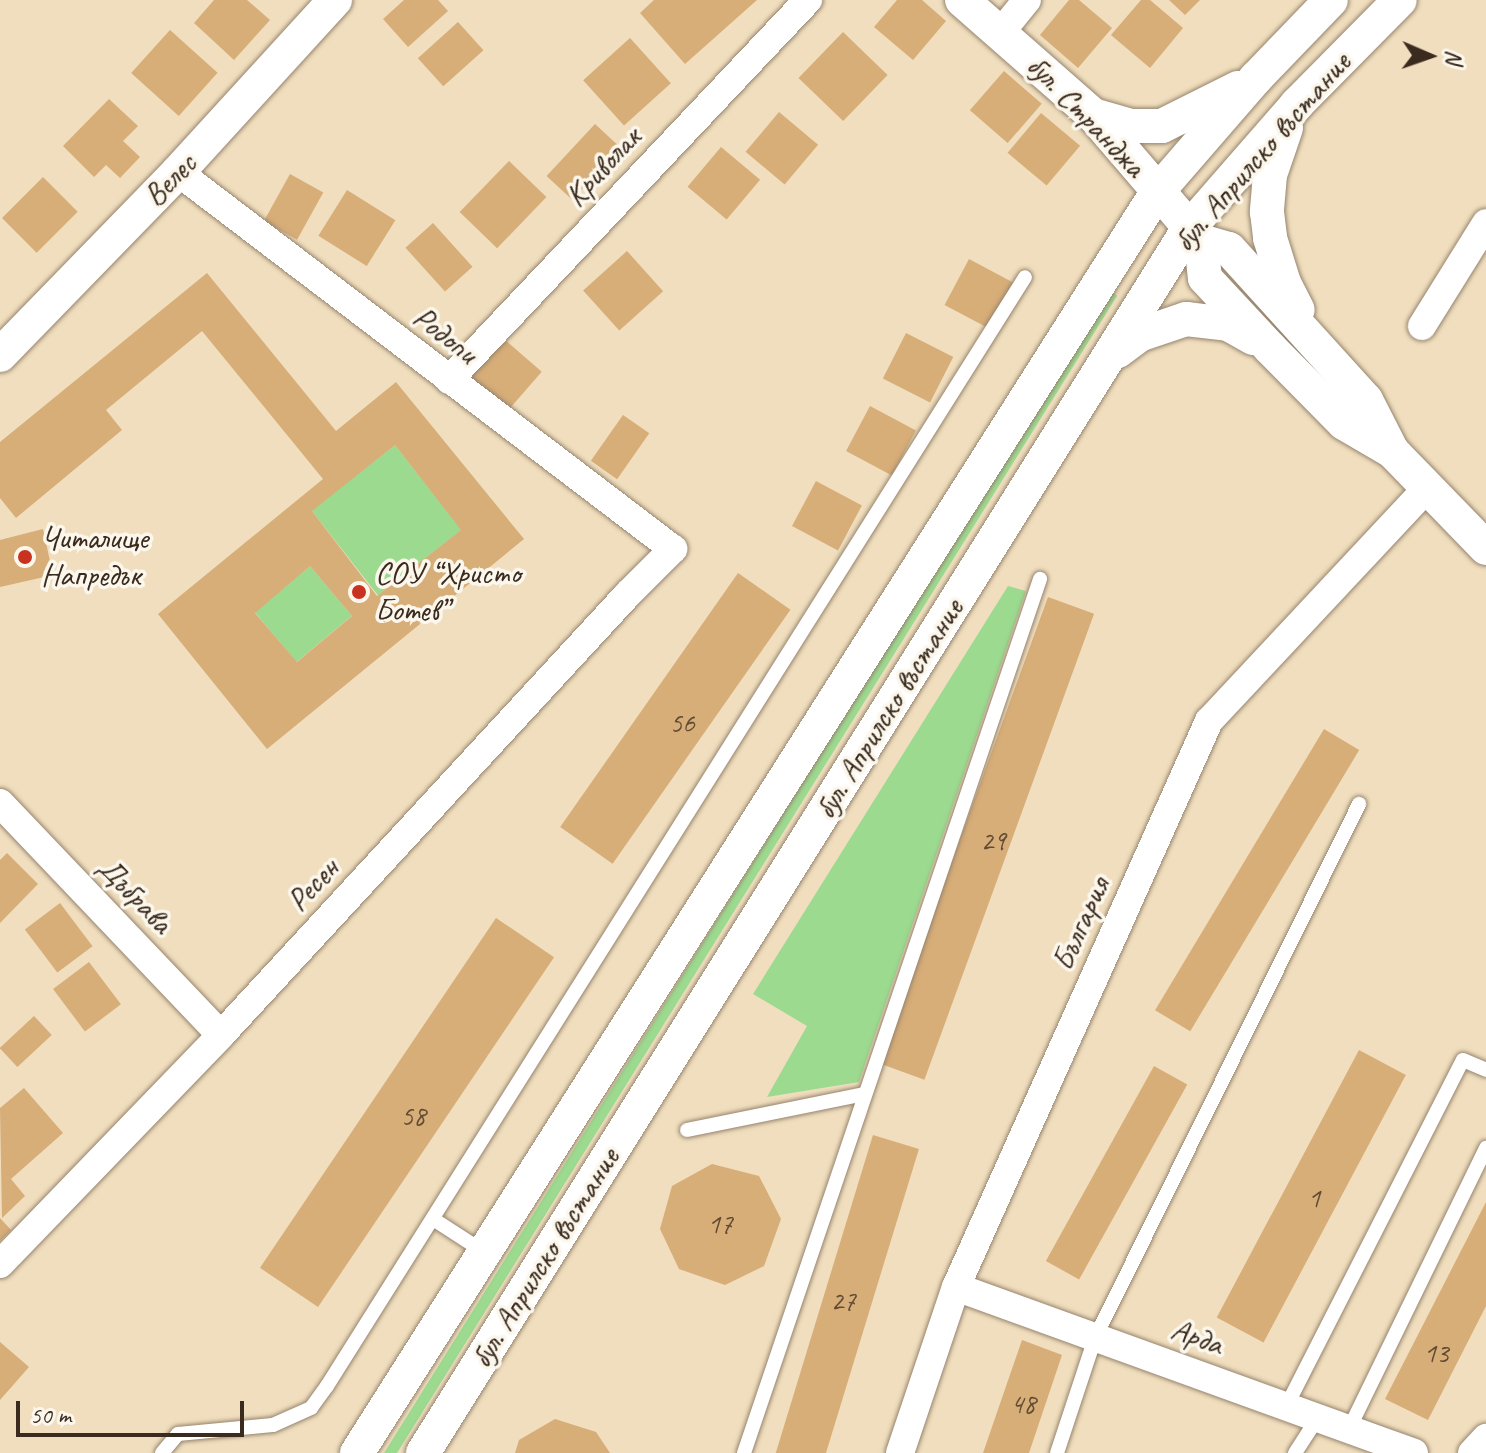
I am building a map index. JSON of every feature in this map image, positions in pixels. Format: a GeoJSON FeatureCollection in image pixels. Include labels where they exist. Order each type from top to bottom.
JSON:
{"type":"FeatureCollection","features":[{"type":"Feature","properties":{"kind":"street","name":"Велес"},"geometry":{"type":"LineString","coordinates":[[0,355],[178,172],[335,0]]}},
{"type":"Feature","properties":{"kind":"street","name":"Криволак"},"geometry":{"type":"LineString","coordinates":[[449,380],[808,0]]}},
{"type":"Feature","properties":{"kind":"street","name":"бул. Странджа"},"geometry":{"type":"LineString","coordinates":[[962,0],[1093,115],[1195,235],[1205,278],[1270,348],[1344,423],[1392,451],[1486,548]]}},
{"type":"Feature","properties":{"kind":"street"},"geometry":{"type":"LineString","coordinates":[[1001,32],[1027,0]]}},
{"type":"Feature","properties":{"kind":"street","name":"бул. Априлско въстание"},"geometry":{"type":"LineString","coordinates":[[357,1453],[1158,191],[1256,78],[1331,0]]}},
{"type":"Feature","properties":{"kind":"street","name":"бул. Априлско въстание"},"geometry":{"type":"LineString","coordinates":[[423,1453],[1108,358],[1195,235],[1297,104],[1400,0]]}},
{"type":"Feature","properties":{"kind":"street"},"geometry":{"type":"LineString","coordinates":[[1093,115],[1131,126],[1162,126],[1256,78]]}},
{"type":"Feature","properties":{"kind":"street"},"geometry":{"type":"LineString","coordinates":[[1297,104],[1278,143],[1270,175],[1267,212],[1270,238],[1284,283],[1313,339]]}},
{"type":"Feature","properties":{"kind":"street","name":"Родопи"},"geometry":{"type":"LineString","coordinates":[[178,172],[673,549]]}},
{"type":"Feature","properties":{"kind":"street"},"geometry":{"type":"LineString","coordinates":[[1422,326],[1486,223]]}},
{"type":"Feature","properties":{"kind":"street","name":"бул. Странджа"},"geometry":{"type":"LineString","coordinates":[[1195,235],[1229,249],[1313,339],[1366,400],[1392,451]]}},
{"type":"Feature","properties":{"kind":"street"},"geometry":{"type":"LineString","coordinates":[[1108,358],[1139,335],[1186,319],[1228,324],[1270,348]]}},
{"type":"Feature","properties":{"kind":"street","name":"България"},"geometry":{"type":"LineString","coordinates":[[900,1453],[956,1287],[1209,721],[1428,487]]}},
{"type":"Feature","properties":{"kind":"street","name":"Ресен"},"geometry":{"type":"LineString","coordinates":[[0,1264],[221,1035],[673,549]]}},
{"type":"Feature","properties":{"kind":"street","name":"Дъбрава"},"geometry":{"type":"LineString","coordinates":[[0,803],[221,1035]]}},
{"type":"Feature","properties":{"kind":"street","name":"Арда"},"geometry":{"type":"LineString","coordinates":[[956,1287],[1414,1453]]}},
{"type":"Feature","properties":{"kind":"street"},"geometry":{"type":"LineString","coordinates":[[1472,1453],[1486,1438]]}},
{"type":"Feature","properties":{"kind":"lane"},"geometry":{"type":"LineString","coordinates":[[162,1453],[178,1434],[273,1425],[311,1408],[1025,277]]}},
{"type":"Feature","properties":{"kind":"lane"},"geometry":{"type":"LineString","coordinates":[[744,1453],[1040,579]]}},
{"type":"Feature","properties":{"kind":"lane"},"geometry":{"type":"LineString","coordinates":[[1057,1453],[1095,1338],[1359,804]]}},
{"type":"Feature","properties":{"kind":"lane"},"geometry":{"type":"LineString","coordinates":[[1287,1405],[1463,1060],[1486,1070]]}},
{"type":"Feature","properties":{"kind":"lane"},"geometry":{"type":"LineString","coordinates":[[687,1130],[864,1094]]}},
{"type":"Feature","properties":{"kind":"lane"},"geometry":{"type":"LineString","coordinates":[[1349,1429],[1486,1148]]}},
{"type":"Feature","properties":{"kind":"lane"},"geometry":{"type":"LineString","coordinates":[[433,1219],[484,1252]]}},
{"type":"Feature","properties":{"kind":"lane"},"geometry":{"type":"LineString","coordinates":[[1295,1453],[1317,1419]]}},
{"type":"Feature","properties":{"kind":"green space"},"geometry":{"type":"Polygon","coordinates":[[[1111,289],[1117,296],[397,1453],[384,1453],[1111,289]]]}},
{"type":"Feature","properties":{"kind":"green space"},"geometry":{"type":"Polygon","coordinates":[[[395,445],[461,530],[378,595],[311,510],[395,445]]]}},
{"type":"Feature","properties":{"kind":"green space"},"geometry":{"type":"Polygon","coordinates":[[[310,566],[352,616],[297,662],[255,612],[310,566]]]}},
{"type":"Feature","properties":{"kind":"green space"},"geometry":{"type":"Polygon","coordinates":[[[1008,586],[1026,591],[859,1082],[767,1097],[807,1026],[753,994],[1008,586]]]}},
{"type":"Feature","properties":{"kind":"building"},"geometry":{"type":"Polygon","coordinates":[[[214,0],[247,0],[270,20],[234,60],[194,23],[214,0]]]}},
{"type":"Feature","properties":{"kind":"building"},"geometry":{"type":"Polygon","coordinates":[[[404,0],[438,0],[448,11],[408,47],[383,19],[404,0]]]}},
{"type":"Feature","properties":{"kind":"building"},"geometry":{"type":"Polygon","coordinates":[[[654,0],[757,0],[685,64],[640,13],[654,0]]]}},
{"type":"Feature","properties":{"kind":"building"},"geometry":{"type":"Polygon","coordinates":[[[897,0],[922,0],[946,21],[913,60],[874,27],[897,0]]]}},
{"type":"Feature","properties":{"kind":"building"},"geometry":{"type":"Polygon","coordinates":[[[1069,0],[1079,0],[1112,28],[1078,68],[1040,35],[1069,0]]]}},
{"type":"Feature","properties":{"kind":"building"},"geometry":{"type":"Polygon","coordinates":[[[1141,0],[1150,0],[1183,28],[1150,68],[1111,35],[1141,0]]]}},
{"type":"Feature","properties":{"kind":"building"},"geometry":{"type":"Polygon","coordinates":[[[1169,0],[1200,0],[1185,15],[1169,0]]]}},
{"type":"Feature","properties":{"kind":"building"},"geometry":{"type":"Polygon","coordinates":[[[458,22],[483,50],[443,86],[418,58],[458,22]]]}},
{"type":"Feature","properties":{"kind":"building"},"geometry":{"type":"Polygon","coordinates":[[[170,30],[218,73],[179,116],[131,73],[170,30]]]}},
{"type":"Feature","properties":{"kind":"building"},"geometry":{"type":"Polygon","coordinates":[[[843,32],[888,75],[843,121],[799,78],[843,32]]]}},
{"type":"Feature","properties":{"kind":"building"},"geometry":{"type":"Polygon","coordinates":[[[630,38],[671,83],[624,125],[583,80],[630,38]]]}},
{"type":"Feature","properties":{"kind":"building"},"geometry":{"type":"Polygon","coordinates":[[[1004,71],[1042,104],[1008,143],[970,110],[1004,71]]]}},
{"type":"Feature","properties":{"kind":"building"},"geometry":{"type":"Polygon","coordinates":[[[109,99],[138,126],[123,141],[140,157],[120,178],[106,165],[94,177],[63,146],[109,99]]]}},
{"type":"Feature","properties":{"kind":"building"},"geometry":{"type":"Polygon","coordinates":[[[779,112],[818,145],[785,185],[746,152],[779,112]]]}},
{"type":"Feature","properties":{"kind":"building"},"geometry":{"type":"Polygon","coordinates":[[[1041,113],[1080,146],[1047,186],[1008,153],[1041,113]]]}},
{"type":"Feature","properties":{"kind":"building"},"geometry":{"type":"Polygon","coordinates":[[[595,124],[621,148],[572,200],[547,176],[595,124]]]}},
{"type":"Feature","properties":{"kind":"building"},"geometry":{"type":"Polygon","coordinates":[[[721,147],[760,180],[727,220],[688,187],[721,147]]]}},
{"type":"Feature","properties":{"kind":"building"},"geometry":{"type":"Polygon","coordinates":[[[509,161],[546,197],[497,248],[460,212],[509,161]]]}},
{"type":"Feature","properties":{"kind":"building"},"geometry":{"type":"Polygon","coordinates":[[[290,174],[323,192],[297,240],[264,221],[290,174]]]}},
{"type":"Feature","properties":{"kind":"building"},"geometry":{"type":"Polygon","coordinates":[[[43,177],[78,212],[37,253],[2,218],[43,177]]]}},
{"type":"Feature","properties":{"kind":"building"},"geometry":{"type":"Polygon","coordinates":[[[347,190],[395,220],[367,266],[318,236],[347,190]]]}},
{"type":"Feature","properties":{"kind":"building"},"geometry":{"type":"Polygon","coordinates":[[[433,223],[472,267],[445,292],[406,248],[433,223]]]}},
{"type":"Feature","properties":{"kind":"building"},"geometry":{"type":"Polygon","coordinates":[[[627,251],[663,291],[619,331],[583,290],[627,251]]]}},
{"type":"Feature","properties":{"kind":"building"},"geometry":{"type":"Polygon","coordinates":[[[969,259],[1015,283],[991,329],[945,305],[969,259]]]}},
{"type":"Feature","properties":{"kind":"building"},"geometry":{"type":"Polygon","coordinates":[[[207,273],[336,431],[396,382],[524,539],[267,749],[158,614],[323,479],[202,331],[106,410],[122,430],[16,518],[0,498],[0,442],[207,273]],[[395,445],[312,511],[377,596],[461,530],[395,445]],[[310,566],[255,613],[297,662],[352,616],[310,566]]]}},
{"type":"Feature","properties":{"kind":"building"},"geometry":{"type":"Polygon","coordinates":[[[906,333],[953,357],[930,403],[883,378],[906,333]]]}},
{"type":"Feature","properties":{"kind":"building"},"geometry":{"type":"Polygon","coordinates":[[[504,339],[542,372],[508,411],[470,378],[504,339]]]}},
{"type":"Feature","properties":{"kind":"building"},"geometry":{"type":"Polygon","coordinates":[[[870,406],[916,430],[892,475],[846,451],[870,406]]]}},
{"type":"Feature","properties":{"kind":"building"},"geometry":{"type":"Polygon","coordinates":[[[623,415],[649,433],[617,479],[591,461],[623,415]]]}},
{"type":"Feature","properties":{"kind":"building"},"geometry":{"type":"Polygon","coordinates":[[[816,481],[862,505],[838,550],[792,526],[816,481]]]}},
{"type":"Feature","properties":{"kind":"building","name":"Читалище Напредък"},"geometry":{"type":"Polygon","coordinates":[[[43,529],[53,575],[0,587],[0,540],[43,529]]]}},
{"type":"Feature","properties":{"kind":"building"},"geometry":{"type":"Polygon","coordinates":[[[738,573],[790,610],[613,864],[560,827],[738,573]]]}},
{"type":"Feature","properties":{"kind":"building"},"geometry":{"type":"Polygon","coordinates":[[[1048,597],[1094,614],[924,1080],[878,1063],[1048,597]]]}},
{"type":"Feature","properties":{"kind":"building"},"geometry":{"type":"Polygon","coordinates":[[[1324,729],[1359,750],[1190,1031],[1155,1010],[1324,729]]]}},
{"type":"Feature","properties":{"kind":"building"},"geometry":{"type":"Polygon","coordinates":[[[7,853],[38,884],[0,923],[0,860],[7,853]]]}},
{"type":"Feature","properties":{"kind":"building"},"geometry":{"type":"Polygon","coordinates":[[[60,903],[92,946],[57,973],[25,929],[60,903]]]}},
{"type":"Feature","properties":{"kind":"building"},"geometry":{"type":"Polygon","coordinates":[[[496,918],[554,957],[318,1307],[260,1268],[496,918]]]}},
{"type":"Feature","properties":{"kind":"building"},"geometry":{"type":"Polygon","coordinates":[[[89,962],[121,1004],[85,1031],[53,989],[89,962]]]}},
{"type":"Feature","properties":{"kind":"building"},"geometry":{"type":"Polygon","coordinates":[[[34,1016],[52,1035],[17,1067],[0,1048],[34,1016]]]}},
{"type":"Feature","properties":{"kind":"building"},"geometry":{"type":"Polygon","coordinates":[[[1359,1050],[1406,1075],[1264,1342],[1217,1318],[1359,1050]]]}},
{"type":"Feature","properties":{"kind":"building"},"geometry":{"type":"Polygon","coordinates":[[[1154,1066],[1187,1084],[1079,1279],[1046,1261],[1154,1066]]]}},
{"type":"Feature","properties":{"kind":"building"},"geometry":{"type":"Polygon","coordinates":[[[24,1088],[63,1133],[11,1179],[25,1196],[2,1218],[0,1108],[24,1088]]]}},
{"type":"Feature","properties":{"kind":"building"},"geometry":{"type":"Polygon","coordinates":[[[873,1135],[919,1149],[826,1453],[776,1453],[873,1135]]]}},
{"type":"Feature","properties":{"kind":"building"},"geometry":{"type":"Polygon","coordinates":[[[712,1164],[759,1176],[781,1219],[764,1266],[725,1285],[679,1269],[660,1229],[672,1186],[712,1164]]]}},
{"type":"Feature","properties":{"kind":"building"},"geometry":{"type":"Polygon","coordinates":[[[1486,1202],[1486,1306],[1428,1420],[1385,1399],[1486,1202]]]}},
{"type":"Feature","properties":{"kind":"building"},"geometry":{"type":"Polygon","coordinates":[[[0,1218],[11,1230],[0,1241],[0,1218]]]}},
{"type":"Feature","properties":{"kind":"building"},"geometry":{"type":"Polygon","coordinates":[[[1022,1340],[1062,1355],[1029,1453],[983,1453],[1022,1340]]]}},
{"type":"Feature","properties":{"kind":"building"},"geometry":{"type":"Polygon","coordinates":[[[0,1342],[29,1367],[0,1400],[0,1342]]]}},
{"type":"Feature","properties":{"kind":"building"},"geometry":{"type":"Polygon","coordinates":[[[555,1419],[596,1432],[610,1453],[515,1453],[519,1440],[555,1419]]]}},
{"type":"Feature","properties":{"kind":"place","name":"Читалище Напредък"},"geometry":{"type":"Point","coordinates":[25,557]}},
{"type":"Feature","properties":{"kind":"place","name":"СОУ “Христо Ботев”"},"geometry":{"type":"Point","coordinates":[359,592]}}]}
